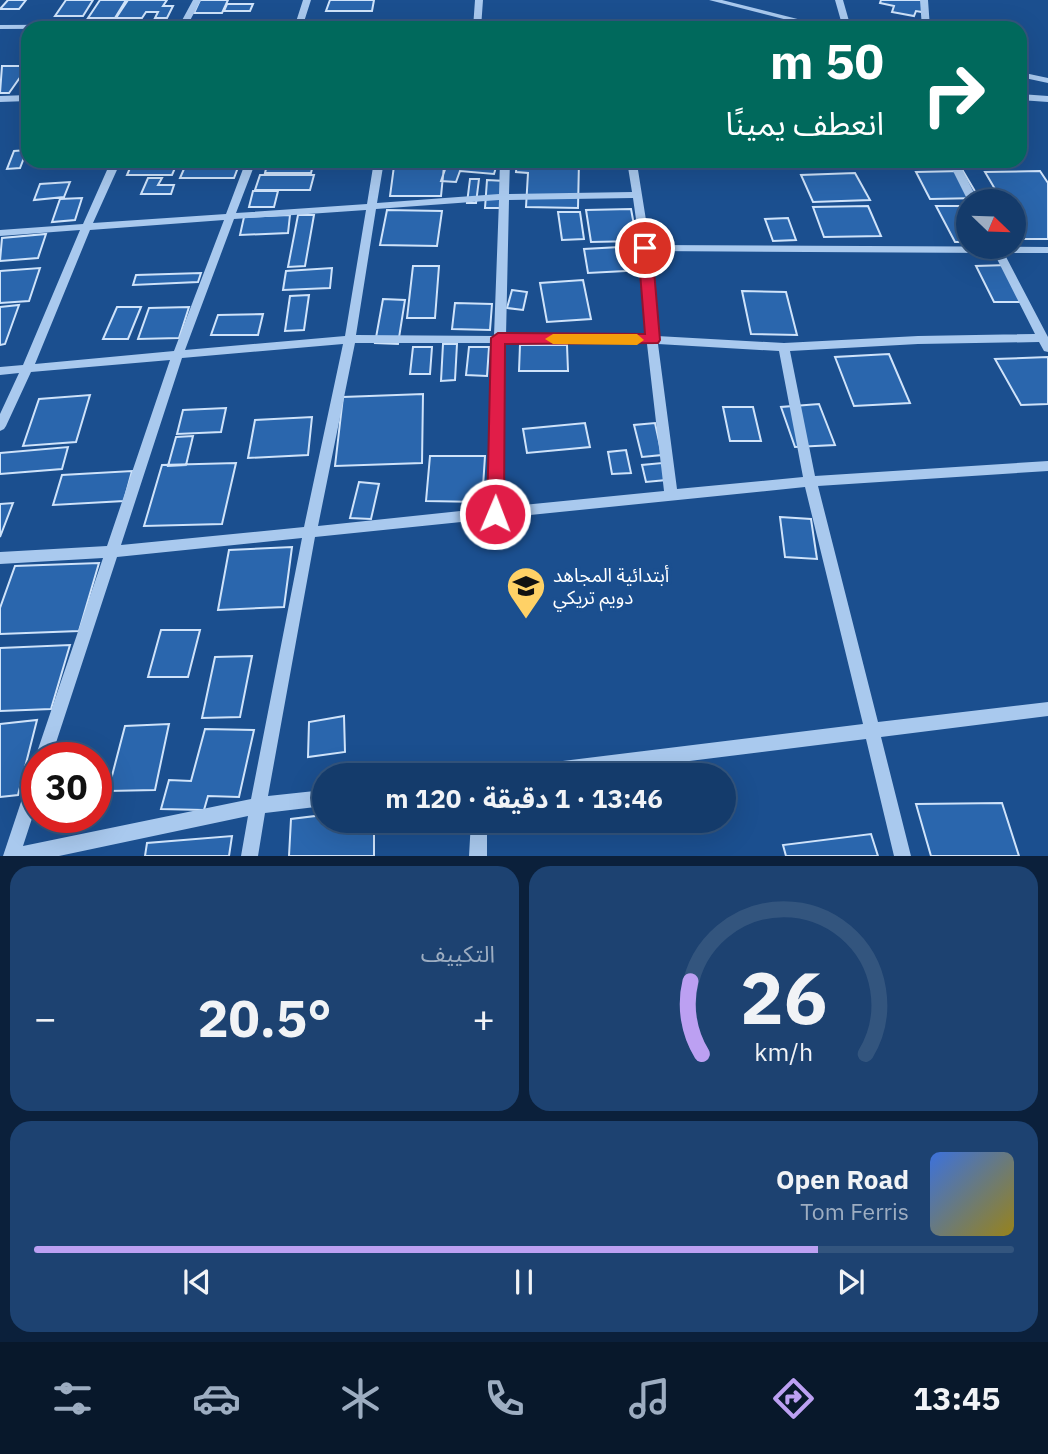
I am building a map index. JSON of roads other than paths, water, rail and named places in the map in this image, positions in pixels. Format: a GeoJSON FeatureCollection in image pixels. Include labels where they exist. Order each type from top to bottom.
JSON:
{"type":"FeatureCollection","features":[{"type":"Feature","properties":{"kind":"street"},"geometry":{"type":"LineString","coordinates":[[186,21],[197,0]]}},
{"type":"Feature","properties":{"kind":"street"},"geometry":{"type":"LineString","coordinates":[[300,21],[307,0]]}},
{"type":"Feature","properties":{"kind":"street"},"geometry":{"type":"LineString","coordinates":[[478,21],[479,0]]}},
{"type":"Feature","properties":{"kind":"street"},"geometry":{"type":"LineString","coordinates":[[713,0],[800,21]]}},
{"type":"Feature","properties":{"kind":"street"},"geometry":{"type":"LineString","coordinates":[[839,0],[845,21]]}},
{"type":"Feature","properties":{"kind":"street"},"geometry":{"type":"LineString","coordinates":[[924,0],[926,21]]}},
{"type":"Feature","properties":{"kind":"street"},"geometry":{"type":"LineString","coordinates":[[0,27],[21,27]]}},
{"type":"Feature","properties":{"kind":"street"},"geometry":{"type":"LineString","coordinates":[[1027,76],[1048,81]]}},
{"type":"Feature","properties":{"kind":"street"},"geometry":{"type":"LineString","coordinates":[[0,99],[21,98]]}},
{"type":"Feature","properties":{"kind":"street"},"geometry":{"type":"LineString","coordinates":[[1027,98],[1048,99]]}},
{"type":"Feature","properties":{"kind":"street"},"geometry":{"type":"LineString","coordinates":[[0,426],[30,368],[85,225],[113,168]]}},
{"type":"Feature","properties":{"kind":"street"},"geometry":{"type":"LineString","coordinates":[[48,742],[177,357],[249,168]]}},
{"type":"Feature","properties":{"kind":"street"},"geometry":{"type":"LineString","coordinates":[[249,856],[310,530],[350,339],[378,168]]}},
{"type":"Feature","properties":{"kind":"street"},"geometry":{"type":"LineString","coordinates":[[495,514],[498,338],[505,247],[505,168]]}},
{"type":"Feature","properties":{"kind":"street"},"geometry":{"type":"LineString","coordinates":[[633,168],[645,248],[652,340],[671,495]]}},
{"type":"Feature","properties":{"kind":"street"},"geometry":{"type":"LineString","coordinates":[[956,168],[967,189]]}},
{"type":"Feature","properties":{"kind":"street"},"geometry":{"type":"LineString","coordinates":[[0,233],[504,197],[636,195]]}},
{"type":"Feature","properties":{"kind":"street"},"geometry":{"type":"LineString","coordinates":[[645,248],[956,248]]}},
{"type":"Feature","properties":{"kind":"street"},"geometry":{"type":"LineString","coordinates":[[1026,249],[1048,250]]}},
{"type":"Feature","properties":{"kind":"street"},"geometry":{"type":"LineString","coordinates":[[0,371],[177,357],[350,339],[652,340],[784,347],[918,340],[1045,343],[1003,259]]}},
{"type":"Feature","properties":{"kind":"street"},"geometry":{"type":"LineString","coordinates":[[784,347],[810,481],[903,856]]}},
{"type":"Feature","properties":{"kind":"street"},"geometry":{"type":"LineString","coordinates":[[0,558],[113,552],[810,481],[1048,466]]}},
{"type":"Feature","properties":{"kind":"street"},"geometry":{"type":"LineString","coordinates":[[614,763],[1048,709]]}},
{"type":"Feature","properties":{"kind":"street"},"geometry":{"type":"LineString","coordinates":[[21,830],[13,856],[258,806],[312,799]]}},
{"type":"Feature","properties":{"kind":"street"},"geometry":{"type":"LineString","coordinates":[[478,856],[479,833]]}},
{"type":"Feature","properties":{"kind":"place","name":"أبتدائية المجاهد دويم تريكي"},"geometry":{"type":"Point","coordinates":[526,620]}}]}
